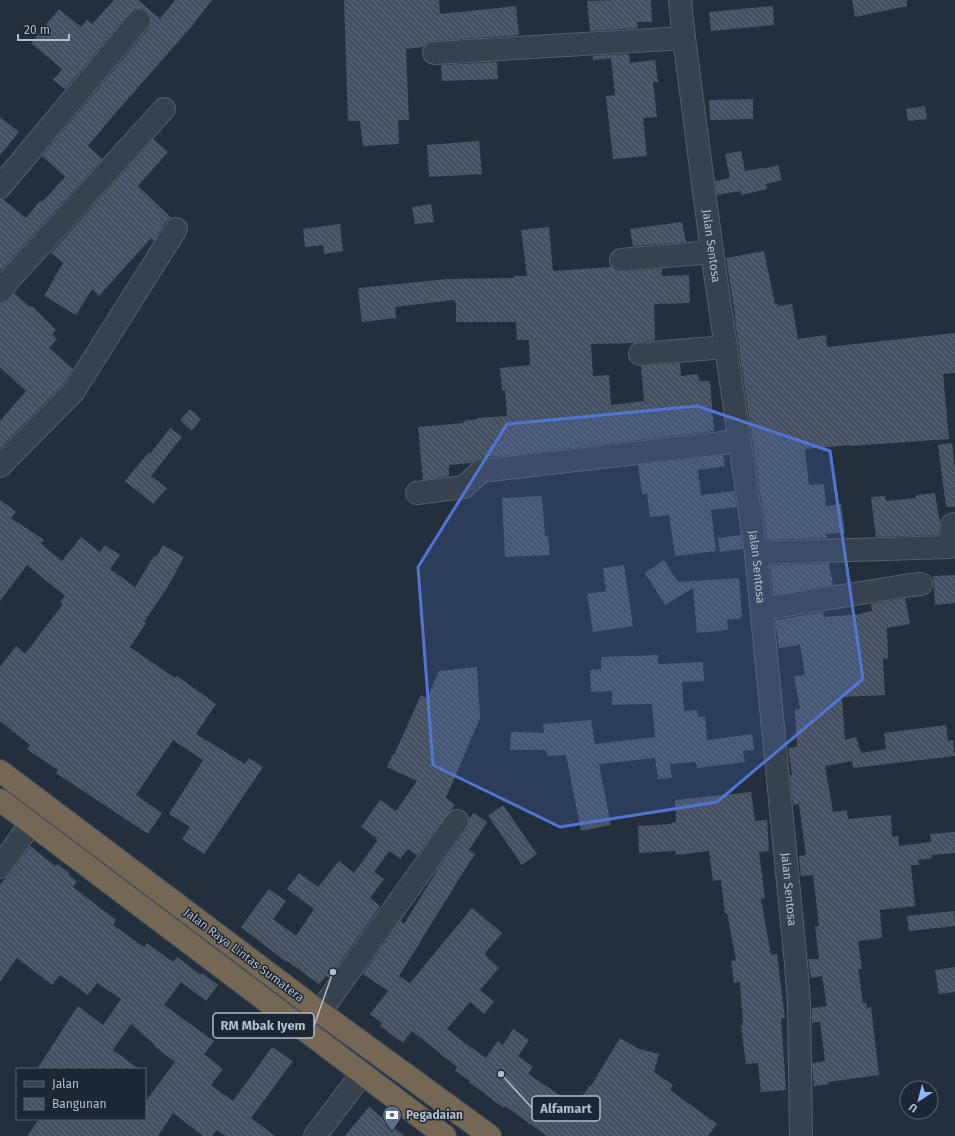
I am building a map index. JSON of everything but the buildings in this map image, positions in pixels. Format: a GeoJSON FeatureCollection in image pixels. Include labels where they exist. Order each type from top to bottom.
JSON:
{"type":"FeatureCollection","features":[{"type":"Feature","properties":{"kind":"highway","name":"Jalan Raya Lintas Sumatera"},"geometry":{"type":"LineString","coordinates":[[0,770],[320,1012],[490,1136]]}},
{"type":"Feature","properties":{"kind":"highway","name":"Jalan Raya Lintas Sumatera"},"geometry":{"type":"LineString","coordinates":[[0,800],[445,1136]]}},
{"type":"Feature","properties":{"kind":"street","name":"Jalan Sentosa"},"geometry":{"type":"LineString","coordinates":[[680,0],[712,252],[756,553],[762,609],[796,964],[801,1136]]}},
{"type":"Feature","properties":{"kind":"street"},"geometry":{"type":"LineString","coordinates":[[0,188],[139,20]]}},
{"type":"Feature","properties":{"kind":"street"},"geometry":{"type":"LineString","coordinates":[[434,53],[684,38]]}},
{"type":"Feature","properties":{"kind":"street"},"geometry":{"type":"LineString","coordinates":[[0,292],[8,281],[164,109]]}},
{"type":"Feature","properties":{"kind":"street"},"geometry":{"type":"LineString","coordinates":[[0,466],[73,392],[176,229]]}},
{"type":"Feature","properties":{"kind":"street"},"geometry":{"type":"LineString","coordinates":[[621,260],[712,252]]}},
{"type":"Feature","properties":{"kind":"street"},"geometry":{"type":"LineString","coordinates":[[640,354],[726,347]]}},
{"type":"Feature","properties":{"kind":"street"},"geometry":{"type":"LineString","coordinates":[[417,493],[464,487],[480,471],[739,440]]}},
{"type":"Feature","properties":{"kind":"street"},"geometry":{"type":"LineString","coordinates":[[756,553],[949,547],[952,525],[955,524]]}},
{"type":"Feature","properties":{"kind":"street"},"geometry":{"type":"LineString","coordinates":[[762,609],[921,584]]}},
{"type":"Feature","properties":{"kind":"street"},"geometry":{"type":"LineString","coordinates":[[320,1012],[457,821]]}},
{"type":"Feature","properties":{"kind":"street"},"geometry":{"type":"LineString","coordinates":[[0,867],[31,823]]}},
{"type":"Feature","properties":{"kind":"street"},"geometry":{"type":"LineString","coordinates":[[315,1136],[362,1074]]}},
{"type":"Feature","properties":{"kind":"highlighted area"},"geometry":{"type":"Polygon","coordinates":[[[697,406],[830,451],[863,679],[717,802],[560,827],[433,765],[418,567],[507,424],[697,406]]]}},
{"type":"Feature","properties":{"kind":"place","name":"RM Mbak Iyem"},"geometry":{"type":"Point","coordinates":[333,972]}},
{"type":"Feature","properties":{"kind":"place","name":"Alfamart"},"geometry":{"type":"Point","coordinates":[501,1074]}},
{"type":"Feature","properties":{"kind":"place","name":"Pegadaian"},"geometry":{"type":"Point","coordinates":[392,1132]}}]}
